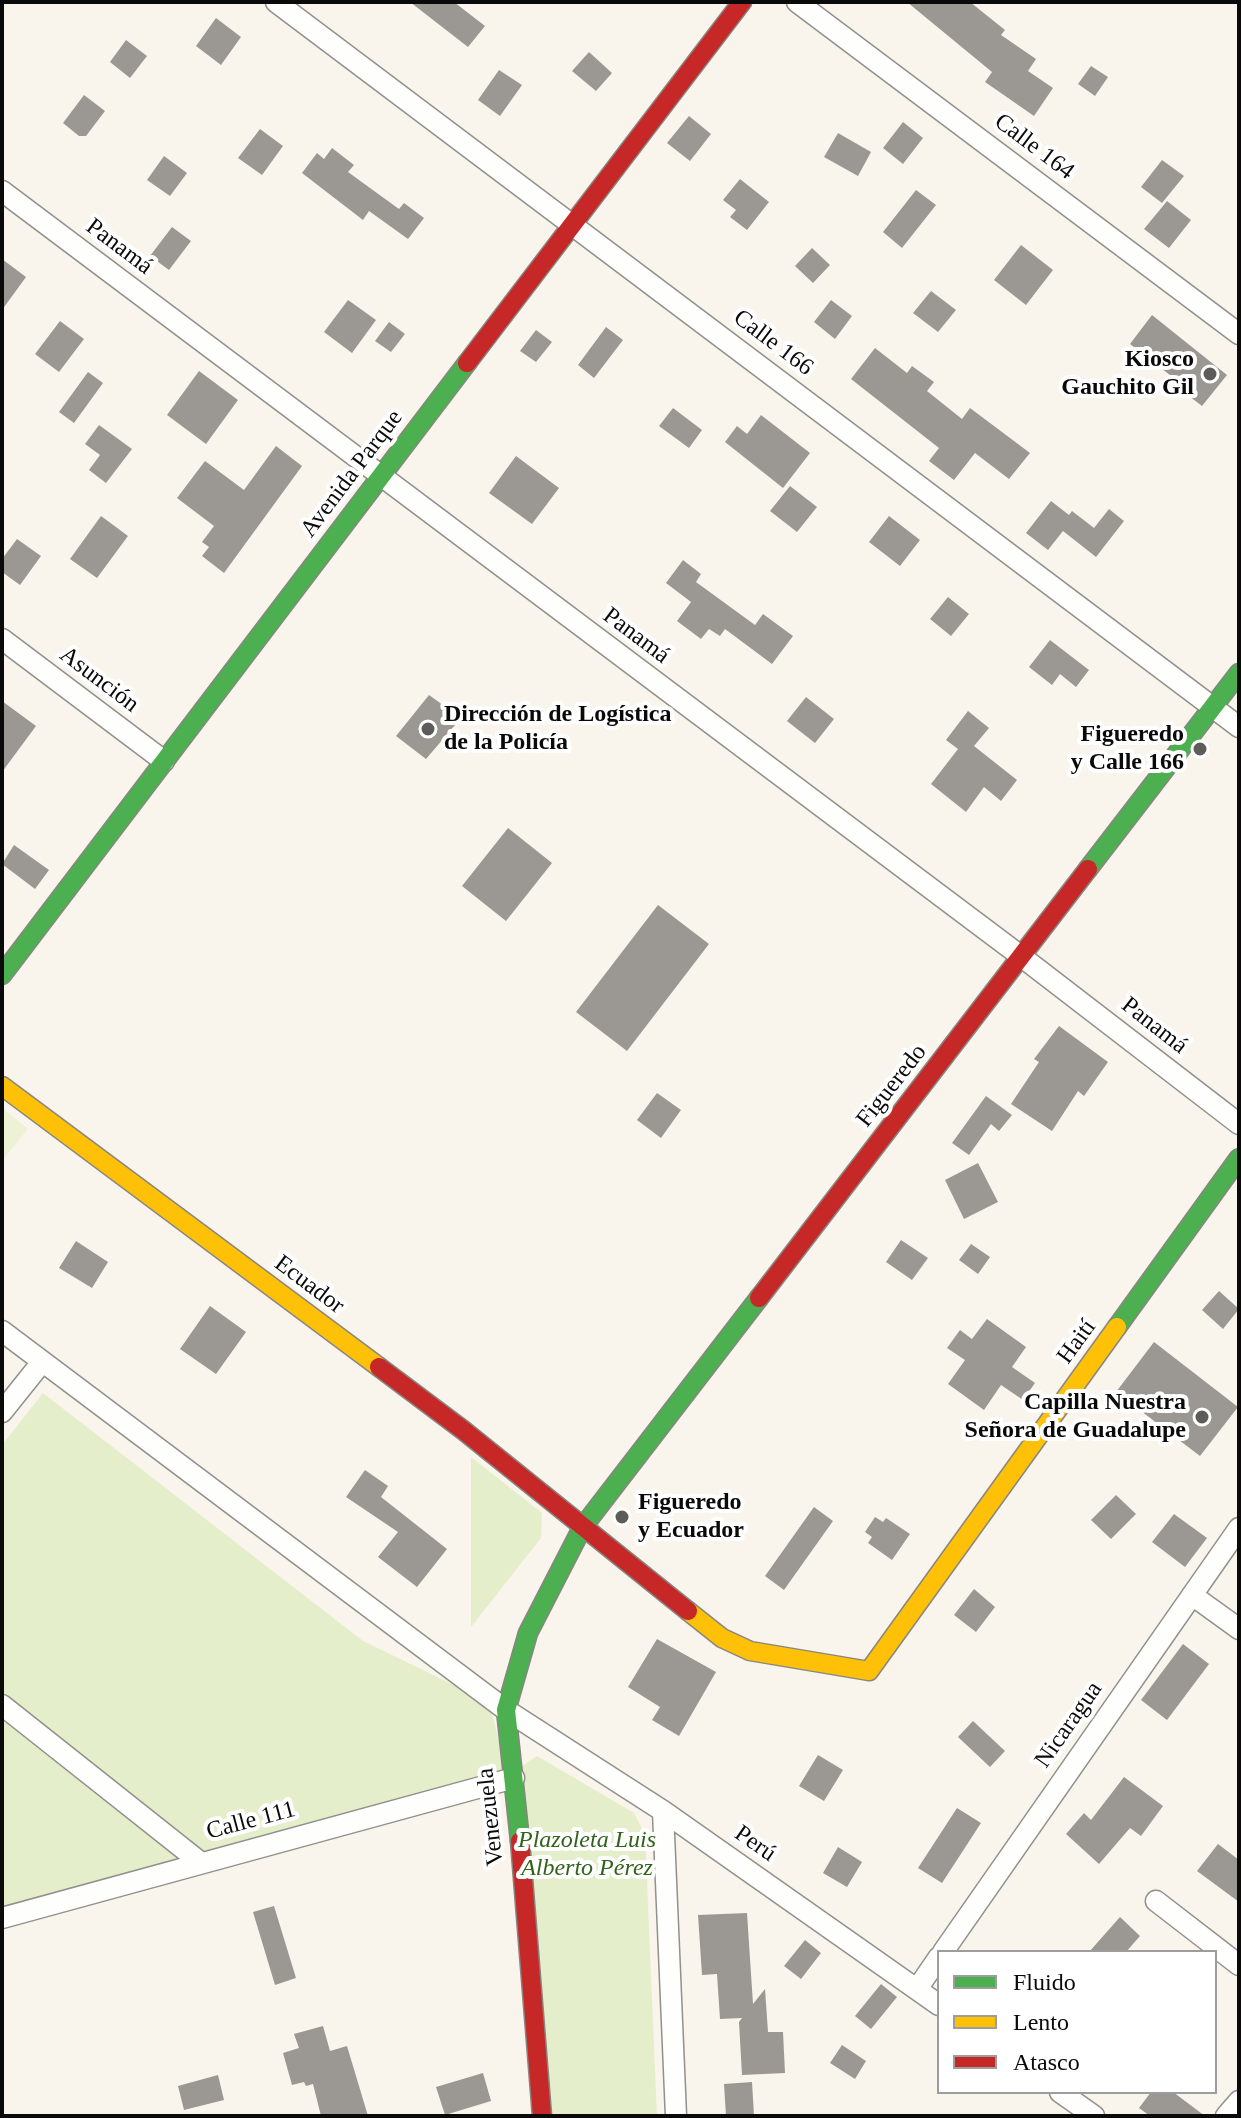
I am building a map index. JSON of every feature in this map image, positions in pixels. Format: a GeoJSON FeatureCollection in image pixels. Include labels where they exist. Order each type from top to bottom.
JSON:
{"type":"FeatureCollection","features":[{"type":"Feature","properties":{"kind":"street","name":"Calle 166"},"geometry":{"type":"LineString","coordinates":[[276,2],[1239,727]]}},
{"type":"Feature","properties":{"kind":"street","name":"Avenida Parque"},"geometry":{"type":"LineString","coordinates":[[2,975],[742,2]]}},
{"type":"Feature","properties":{"kind":"street","name":"Calle 164"},"geometry":{"type":"LineString","coordinates":[[797,2],[1239,334]]}},
{"type":"Feature","properties":{"kind":"street","name":"Panamá"},"geometry":{"type":"LineString","coordinates":[[2,191],[1022,957],[1239,1124]]}},
{"type":"Feature","properties":{"kind":"street","name":"Asunción"},"geometry":{"type":"LineString","coordinates":[[2,639],[164,761]]}},
{"type":"Feature","properties":{"kind":"street","name":"Figueredo"},"geometry":{"type":"LineString","coordinates":[[582,1528],[1239,673]]}},
{"type":"Feature","properties":{"kind":"street","name":"Ecuador"},"geometry":{"type":"LineString","coordinates":[[2,1086],[463,1430],[722,1638],[750,1651],[869,1671]]}},
{"type":"Feature","properties":{"kind":"street","name":"Haití"},"geometry":{"type":"LineString","coordinates":[[869,1671],[1239,1158]]}},
{"type":"Feature","properties":{"kind":"street","name":"Perú"},"geometry":{"type":"LineString","coordinates":[[2,1331],[506,1710],[663,1811],[937,2004]]}},
{"type":"Feature","properties":{"kind":"street"},"geometry":{"type":"LineString","coordinates":[[2,1412],[42,1362]]}},
{"type":"Feature","properties":{"kind":"street","name":"Venezuela"},"geometry":{"type":"LineString","coordinates":[[542,2116],[506,1710],[528,1633],[582,1528]]}},
{"type":"Feature","properties":{"kind":"street","name":"Nicaragua"},"geometry":{"type":"LineString","coordinates":[[944,1950],[1239,1528]]}},
{"type":"Feature","properties":{"kind":"street"},"geometry":{"type":"LineString","coordinates":[[1192,1595],[1239,1629]]}},
{"type":"Feature","properties":{"kind":"street"},"geometry":{"type":"LineString","coordinates":[[2,1705],[200,1862]]}},
{"type":"Feature","properties":{"kind":"street","name":"Calle 111"},"geometry":{"type":"LineString","coordinates":[[2,1918],[514,1778]]}},
{"type":"Feature","properties":{"kind":"street"},"geometry":{"type":"LineString","coordinates":[[663,1811],[676,2116]]}},
{"type":"Feature","properties":{"kind":"street"},"geometry":{"type":"LineString","coordinates":[[1156,1901],[1239,1965]]}},
{"type":"Feature","properties":{"kind":"street"},"geometry":{"type":"LineString","coordinates":[[917,1989],[937,1960]]}},
{"type":"Feature","properties":{"kind":"street"},"geometry":{"type":"LineString","coordinates":[[1063,2094],[1094,2116]]}},
{"type":"Feature","properties":{"kind":"street"},"geometry":{"type":"LineString","coordinates":[[1226,2116],[1239,2101]]}},
{"type":"Feature","properties":{"kind":"green space"},"geometry":{"type":"Polygon","coordinates":[[[2,1108],[28,1129],[2,1161],[2,1108]]]}},
{"type":"Feature","properties":{"kind":"green space"},"geometry":{"type":"Polygon","coordinates":[[[43,1393],[363,1641],[489,1702],[511,1787],[2,1924],[2,1445],[43,1393]]]}},
{"type":"Feature","properties":{"kind":"green space"},"geometry":{"type":"Polygon","coordinates":[[[471,1457],[542,1513],[541,1538],[471,1627],[471,1457]]]}},
{"type":"Feature","properties":{"kind":"green space","name":"Plazoleta Luis Alberto Pérez"},"geometry":{"type":"Polygon","coordinates":[[[537,1756],[634,1813],[645,1834],[657,2116],[547,2116],[522,1766],[537,1756]]]}},
{"type":"Feature","properties":{"kind":"building"},"geometry":{"type":"Polygon","coordinates":[[[410,2],[454,2],[485,26],[468,47],[410,2]]]}},
{"type":"Feature","properties":{"kind":"building"},"geometry":{"type":"Polygon","coordinates":[[[907,2],[970,2],[1005,30],[1001,35],[1036,59],[1028,71],[1053,88],[1034,116],[985,82],[992,72],[907,2]]]}},
{"type":"Feature","properties":{"kind":"building"},"geometry":{"type":"Polygon","coordinates":[[[216,18],[241,37],[221,65],[196,46],[216,18]]]}},
{"type":"Feature","properties":{"kind":"building"},"geometry":{"type":"Polygon","coordinates":[[[126,40],[147,56],[130,78],[110,62],[126,40]]]}},
{"type":"Feature","properties":{"kind":"building"},"geometry":{"type":"Polygon","coordinates":[[[589,52],[612,73],[596,91],[572,71],[589,52]]]}},
{"type":"Feature","properties":{"kind":"building"},"geometry":{"type":"Polygon","coordinates":[[[1091,66],[1108,77],[1095,96],[1078,84],[1091,66]]]}},
{"type":"Feature","properties":{"kind":"building"},"geometry":{"type":"Polygon","coordinates":[[[499,70],[522,85],[500,116],[478,100],[499,70]]]}},
{"type":"Feature","properties":{"kind":"building"},"geometry":{"type":"Polygon","coordinates":[[[84,95],[105,111],[86,136],[79,136],[63,123],[84,95]]]}},
{"type":"Feature","properties":{"kind":"building"},"geometry":{"type":"Polygon","coordinates":[[[689,116],[711,134],[690,161],[667,143],[689,116]]]}},
{"type":"Feature","properties":{"kind":"building"},"geometry":{"type":"Polygon","coordinates":[[[903,122],[923,138],[903,164],[883,148],[903,122]]]}},
{"type":"Feature","properties":{"kind":"building"},"geometry":{"type":"Polygon","coordinates":[[[260,129],[283,146],[262,175],[238,158],[260,129]]]}},
{"type":"Feature","properties":{"kind":"building"},"geometry":{"type":"Polygon","coordinates":[[[838,133],[871,152],[858,176],[824,157],[838,133]]]}},
{"type":"Feature","properties":{"kind":"building"},"geometry":{"type":"Polygon","coordinates":[[[332,148],[354,165],[348,172],[399,209],[404,203],[424,218],[408,239],[369,211],[363,220],[302,173],[317,153],[324,159],[332,148]]]}},
{"type":"Feature","properties":{"kind":"building"},"geometry":{"type":"Polygon","coordinates":[[[164,156],[187,173],[170,196],[147,180],[164,156]]]}},
{"type":"Feature","properties":{"kind":"building"},"geometry":{"type":"Polygon","coordinates":[[[1162,160],[1184,176],[1162,203],[1141,187],[1162,160]]]}},
{"type":"Feature","properties":{"kind":"building"},"geometry":{"type":"Polygon","coordinates":[[[740,179],[769,202],[747,230],[730,217],[736,210],[723,200],[740,179]]]}},
{"type":"Feature","properties":{"kind":"building"},"geometry":{"type":"Polygon","coordinates":[[[916,190],[936,205],[902,248],[883,232],[916,190]]]}},
{"type":"Feature","properties":{"kind":"building"},"geometry":{"type":"Polygon","coordinates":[[[1167,201],[1191,220],[1169,248],[1144,229],[1167,201]]]}},
{"type":"Feature","properties":{"kind":"building"},"geometry":{"type":"Polygon","coordinates":[[[172,227],[191,241],[169,270],[150,256],[172,227]]]}},
{"type":"Feature","properties":{"kind":"building"},"geometry":{"type":"Polygon","coordinates":[[[1021,245],[1053,270],[1026,305],[994,280],[1021,245]]]}},
{"type":"Feature","properties":{"kind":"building"},"geometry":{"type":"Polygon","coordinates":[[[812,248],[830,265],[813,283],[795,266],[812,248]]]}},
{"type":"Feature","properties":{"kind":"building"},"geometry":{"type":"Polygon","coordinates":[[[2,259],[26,277],[2,310],[2,259]]]}},
{"type":"Feature","properties":{"kind":"building"},"geometry":{"type":"Polygon","coordinates":[[[931,291],[956,310],[938,332],[913,313],[931,291]]]}},
{"type":"Feature","properties":{"kind":"building"},"geometry":{"type":"Polygon","coordinates":[[[348,300],[376,320],[352,353],[324,332],[348,300]]]}},
{"type":"Feature","properties":{"kind":"building"},"geometry":{"type":"Polygon","coordinates":[[[831,300],[852,316],[835,339],[814,322],[831,300]]]}},
{"type":"Feature","properties":{"kind":"building"},"geometry":{"type":"Polygon","coordinates":[[[1152,315],[1227,375],[1202,406],[1172,383],[1175,379],[1130,344],[1152,315]]]}},
{"type":"Feature","properties":{"kind":"building"},"geometry":{"type":"Polygon","coordinates":[[[60,321],[84,339],[59,372],[35,354],[60,321]]]}},
{"type":"Feature","properties":{"kind":"building"},"geometry":{"type":"Polygon","coordinates":[[[389,322],[405,334],[391,352],[375,341],[389,322]]]}},
{"type":"Feature","properties":{"kind":"building"},"geometry":{"type":"Polygon","coordinates":[[[606,327],[623,340],[594,378],[578,365],[606,327]]]}},
{"type":"Feature","properties":{"kind":"building"},"geometry":{"type":"Polygon","coordinates":[[[536,330],[552,342],[536,362],[520,351],[536,330]]]}},
{"type":"Feature","properties":{"kind":"building"},"geometry":{"type":"Polygon","coordinates":[[[875,348],[907,373],[912,366],[934,382],[927,391],[962,419],[970,408],[1030,453],[1009,479],[975,453],[954,480],[929,461],[939,448],[851,379],[875,348]]]}},
{"type":"Feature","properties":{"kind":"building"},"geometry":{"type":"Polygon","coordinates":[[[199,371],[238,400],[206,444],[167,415],[199,371]]]}},
{"type":"Feature","properties":{"kind":"building"},"geometry":{"type":"Polygon","coordinates":[[[88,372],[103,383],[74,423],[59,412],[88,372]]]}},
{"type":"Feature","properties":{"kind":"building"},"geometry":{"type":"Polygon","coordinates":[[[673,408],[702,430],[689,448],[659,426],[673,408]]]}},
{"type":"Feature","properties":{"kind":"building"},"geometry":{"type":"Polygon","coordinates":[[[761,415],[810,453],[783,488],[725,442],[737,426],[747,434],[761,415]]]}},
{"type":"Feature","properties":{"kind":"building"},"geometry":{"type":"Polygon","coordinates":[[[99,425],[132,449],[106,483],[89,470],[100,455],[85,444],[99,425]]]}},
{"type":"Feature","properties":{"kind":"building"},"geometry":{"type":"Polygon","coordinates":[[[276,446],[302,466],[224,573],[202,556],[209,547],[202,542],[214,526],[177,498],[205,461],[244,490],[276,446]]]}},
{"type":"Feature","properties":{"kind":"building"},"geometry":{"type":"Polygon","coordinates":[[[516,456],[559,488],[532,524],[489,493],[516,456]]]}},
{"type":"Feature","properties":{"kind":"building"},"geometry":{"type":"Polygon","coordinates":[[[790,486],[817,507],[797,532],[770,511],[790,486]]]}},
{"type":"Feature","properties":{"kind":"building"},"geometry":{"type":"Polygon","coordinates":[[[1051,501],[1069,515],[1072,511],[1094,528],[1109,509],[1124,521],[1096,557],[1063,531],[1048,550],[1026,533],[1051,501]]]}},
{"type":"Feature","properties":{"kind":"building"},"geometry":{"type":"Polygon","coordinates":[[[101,516],[128,536],[97,578],[70,559],[101,516]]]}},
{"type":"Feature","properties":{"kind":"building"},"geometry":{"type":"Polygon","coordinates":[[[889,516],[920,540],[900,566],[869,542],[889,516]]]}},
{"type":"Feature","properties":{"kind":"building"},"geometry":{"type":"Polygon","coordinates":[[[17,539],[41,556],[20,585],[2,572],[2,559],[17,539]]]}},
{"type":"Feature","properties":{"kind":"building"},"geometry":{"type":"Polygon","coordinates":[[[683,560],[701,574],[696,582],[755,625],[763,614],[793,636],[772,664],[725,629],[720,636],[709,629],[701,639],[677,621],[691,602],[666,583],[683,560]]]}},
{"type":"Feature","properties":{"kind":"building"},"geometry":{"type":"Polygon","coordinates":[[[948,597],[969,614],[951,636],[930,619],[948,597]]]}},
{"type":"Feature","properties":{"kind":"building"},"geometry":{"type":"Polygon","coordinates":[[[1050,640],[1089,670],[1076,687],[1060,674],[1052,685],[1029,667],[1050,640]]]}},
{"type":"Feature","properties":{"kind":"building"},"geometry":{"type":"Polygon","coordinates":[[[429,695],[461,718],[426,759],[396,736],[429,695]]]}},
{"type":"Feature","properties":{"kind":"building"},"geometry":{"type":"Polygon","coordinates":[[[806,697],[834,719],[815,743],[787,721],[806,697]]]}},
{"type":"Feature","properties":{"kind":"building"},"geometry":{"type":"Polygon","coordinates":[[[2,701],[36,726],[2,772],[2,701]]]}},
{"type":"Feature","properties":{"kind":"building"},"geometry":{"type":"Polygon","coordinates":[[[968,711],[989,728],[974,746],[1017,780],[1001,801],[984,787],[966,812],[931,784],[958,749],[946,740],[968,711]]]}},
{"type":"Feature","properties":{"kind":"building"},"geometry":{"type":"Polygon","coordinates":[[[508,828],[552,863],[506,921],[462,886],[508,828]]]}},
{"type":"Feature","properties":{"kind":"building"},"geometry":{"type":"Polygon","coordinates":[[[14,845],[49,870],[35,889],[2,864],[14,845]]]}},
{"type":"Feature","properties":{"kind":"building"},"geometry":{"type":"Polygon","coordinates":[[[658,905],[709,944],[627,1051],[576,1012],[658,905]]]}},
{"type":"Feature","properties":{"kind":"building"},"geometry":{"type":"Polygon","coordinates":[[[1059,1026],[1108,1062],[1084,1096],[1078,1091],[1052,1131],[1011,1104],[1039,1062],[1034,1059],[1059,1026]]]}},
{"type":"Feature","properties":{"kind":"building"},"geometry":{"type":"Polygon","coordinates":[[[657,1093],[681,1110],[661,1138],[637,1120],[657,1093]]]}},
{"type":"Feature","properties":{"kind":"building"},"geometry":{"type":"Polygon","coordinates":[[[986,1096],[1012,1115],[999,1131],[991,1124],[969,1155],[952,1143],[986,1096]]]}},
{"type":"Feature","properties":{"kind":"building"},"geometry":{"type":"Polygon","coordinates":[[[978,1163],[998,1202],[964,1219],[945,1180],[978,1163]]]}},
{"type":"Feature","properties":{"kind":"building"},"geometry":{"type":"Polygon","coordinates":[[[901,1240],[928,1258],[912,1280],[886,1262],[901,1240]]]}},
{"type":"Feature","properties":{"kind":"building"},"geometry":{"type":"Polygon","coordinates":[[[76,1241],[108,1262],[92,1288],[59,1268],[76,1241]]]}},
{"type":"Feature","properties":{"kind":"building"},"geometry":{"type":"Polygon","coordinates":[[[971,1244],[990,1257],[978,1274],[959,1260],[971,1244]]]}},
{"type":"Feature","properties":{"kind":"building"},"geometry":{"type":"Polygon","coordinates":[[[1219,1291],[1239,1309],[1223,1329],[1202,1310],[1219,1291]]]}},
{"type":"Feature","properties":{"kind":"building"},"geometry":{"type":"Polygon","coordinates":[[[210,1306],[246,1332],[216,1374],[180,1349],[210,1306]]]}},
{"type":"Feature","properties":{"kind":"building"},"geometry":{"type":"Polygon","coordinates":[[[987,1319],[1026,1347],[1012,1367],[1035,1383],[1023,1400],[1001,1385],[984,1410],[948,1384],[965,1360],[947,1348],[960,1330],[972,1339],[987,1319]]]}},
{"type":"Feature","properties":{"kind":"building"},"geometry":{"type":"Polygon","coordinates":[[[1154,1342],[1238,1407],[1200,1456],[1116,1392],[1154,1342]]]}},
{"type":"Feature","properties":{"kind":"building"},"geometry":{"type":"Polygon","coordinates":[[[365,1470],[388,1486],[381,1497],[447,1549],[417,1587],[378,1557],[398,1532],[346,1497],[365,1470]]]}},
{"type":"Feature","properties":{"kind":"building"},"geometry":{"type":"Polygon","coordinates":[[[1116,1495],[1136,1514],[1111,1539],[1091,1520],[1116,1495]]]}},
{"type":"Feature","properties":{"kind":"building"},"geometry":{"type":"Polygon","coordinates":[[[814,1507],[833,1521],[784,1590],[765,1576],[814,1507]]]}},
{"type":"Feature","properties":{"kind":"building"},"geometry":{"type":"Polygon","coordinates":[[[1174,1514],[1207,1538],[1185,1567],[1152,1542],[1174,1514]]]}},
{"type":"Feature","properties":{"kind":"building"},"geometry":{"type":"Polygon","coordinates":[[[875,1517],[883,1522],[886,1518],[910,1534],[892,1560],[868,1543],[872,1537],[865,1532],[875,1517]]]}},
{"type":"Feature","properties":{"kind":"building"},"geometry":{"type":"Polygon","coordinates":[[[974,1589],[995,1607],[976,1632],[954,1615],[974,1589]]]}},
{"type":"Feature","properties":{"kind":"building"},"geometry":{"type":"Polygon","coordinates":[[[657,1639],[716,1672],[679,1736],[652,1720],[660,1707],[628,1687],[657,1639]]]}},
{"type":"Feature","properties":{"kind":"building"},"geometry":{"type":"Polygon","coordinates":[[[1183,1644],[1209,1664],[1167,1720],[1141,1700],[1183,1644]]]}},
{"type":"Feature","properties":{"kind":"building"},"geometry":{"type":"Polygon","coordinates":[[[973,1721],[1005,1751],[990,1767],[958,1737],[973,1721]]]}},
{"type":"Feature","properties":{"kind":"building"},"geometry":{"type":"Polygon","coordinates":[[[818,1755],[843,1770],[824,1801],[799,1786],[818,1755]]]}},
{"type":"Feature","properties":{"kind":"building"},"geometry":{"type":"Polygon","coordinates":[[[1124,1777],[1163,1806],[1141,1836],[1130,1828],[1099,1864],[1066,1834],[1084,1813],[1091,1820],[1124,1777]]]}},
{"type":"Feature","properties":{"kind":"building"},"geometry":{"type":"Polygon","coordinates":[[[957,1808],[981,1823],[942,1883],[918,1868],[957,1808]]]}},
{"type":"Feature","properties":{"kind":"building"},"geometry":{"type":"Polygon","coordinates":[[[1218,1844],[1239,1860],[1239,1902],[1197,1871],[1218,1844]]]}},
{"type":"Feature","properties":{"kind":"building"},"geometry":{"type":"Polygon","coordinates":[[[838,1847],[862,1862],[847,1887],[823,1873],[838,1847]]]}},
{"type":"Feature","properties":{"kind":"building"},"geometry":{"type":"Polygon","coordinates":[[[274,1906],[296,1978],[275,1985],[253,1912],[274,1906]]]}},
{"type":"Feature","properties":{"kind":"building"},"geometry":{"type":"Polygon","coordinates":[[[747,1913],[753,2004],[765,1989],[768,2032],[783,2032],[785,2073],[742,2075],[739,2022],[742,2018],[720,2019],[717,1974],[702,1975],[698,1915],[747,1913]]]}},
{"type":"Feature","properties":{"kind":"building"},"geometry":{"type":"Polygon","coordinates":[[[1120,1917],[1140,1936],[1128,1950],[1091,1950],[1120,1917]]]}},
{"type":"Feature","properties":{"kind":"building"},"geometry":{"type":"Polygon","coordinates":[[[805,1940],[821,1953],[801,1979],[784,1966],[805,1940]]]}},
{"type":"Feature","properties":{"kind":"building"},"geometry":{"type":"Polygon","coordinates":[[[881,1984],[897,1997],[871,2029],[855,2016],[881,1984]]]}},
{"type":"Feature","properties":{"kind":"building"},"geometry":{"type":"Polygon","coordinates":[[[323,2026],[330,2051],[347,2046],[368,2116],[321,2116],[313,2084],[306,2086],[304,2082],[292,2085],[283,2053],[299,2048],[294,2034],[323,2026]]]}},
{"type":"Feature","properties":{"kind":"building"},"geometry":{"type":"Polygon","coordinates":[[[842,2045],[866,2061],[855,2079],[830,2063],[842,2045]]]}},
{"type":"Feature","properties":{"kind":"building"},"geometry":{"type":"Polygon","coordinates":[[[483,2073],[491,2101],[445,2115],[436,2087],[483,2073]]]}},
{"type":"Feature","properties":{"kind":"building"},"geometry":{"type":"Polygon","coordinates":[[[218,2075],[224,2100],[184,2110],[178,2086],[218,2075]]]}},
{"type":"Feature","properties":{"kind":"building"},"geometry":{"type":"Polygon","coordinates":[[[752,2082],[754,2116],[726,2116],[724,2084],[752,2082]]]}},
{"type":"Feature","properties":{"kind":"building"},"geometry":{"type":"Polygon","coordinates":[[[1150,2094],[1176,2094],[1205,2116],[1150,2116],[1139,2108],[1150,2094]]]}},
{"type":"Feature","properties":{"kind":"traffic: fast"},"geometry":{"type":"LineString","coordinates":[[2,975],[467,363]]}},
{"type":"Feature","properties":{"kind":"traffic: fast"},"geometry":{"type":"LineString","coordinates":[[1088,869],[1239,673]]}},
{"type":"Feature","properties":{"kind":"traffic: fast"},"geometry":{"type":"LineString","coordinates":[[1117,1327],[1239,1158]]}},
{"type":"Feature","properties":{"kind":"traffic: fast"},"geometry":{"type":"LineString","coordinates":[[520,1841],[506,1710],[528,1633],[582,1528],[759,1298]]}},
{"type":"Feature","properties":{"kind":"traffic: slow"},"geometry":{"type":"LineString","coordinates":[[2,1086],[379,1367]]}},
{"type":"Feature","properties":{"kind":"traffic: slow"},"geometry":{"type":"LineString","coordinates":[[688,1611],[722,1638],[750,1651],[869,1671],[1117,1327]]}},
{"type":"Feature","properties":{"kind":"traffic: jam"},"geometry":{"type":"LineString","coordinates":[[467,363],[742,2]]}},
{"type":"Feature","properties":{"kind":"traffic: jam"},"geometry":{"type":"LineString","coordinates":[[759,1298],[1088,869]]}},
{"type":"Feature","properties":{"kind":"traffic: jam"},"geometry":{"type":"LineString","coordinates":[[379,1367],[463,1430],[688,1611]]}},
{"type":"Feature","properties":{"kind":"traffic: jam"},"geometry":{"type":"LineString","coordinates":[[520,1841],[542,2116]]}},
{"type":"Feature","properties":{"kind":"place","name":"Kiosco Gauchito Gil"},"geometry":{"type":"Point","coordinates":[1210,374]}},
{"type":"Feature","properties":{"kind":"place","name":"Dirección de Logística de la Policía"},"geometry":{"type":"Point","coordinates":[428,729]}},
{"type":"Feature","properties":{"kind":"place","name":"Figueredo y Calle 166"},"geometry":{"type":"Point","coordinates":[1200,749]}},
{"type":"Feature","properties":{"kind":"place","name":"Capilla Nuestra Señora de Guadalupe"},"geometry":{"type":"Point","coordinates":[1202,1417]}},
{"type":"Feature","properties":{"kind":"place","name":"Figueredo y Ecuador"},"geometry":{"type":"Point","coordinates":[622,1517]}}]}
